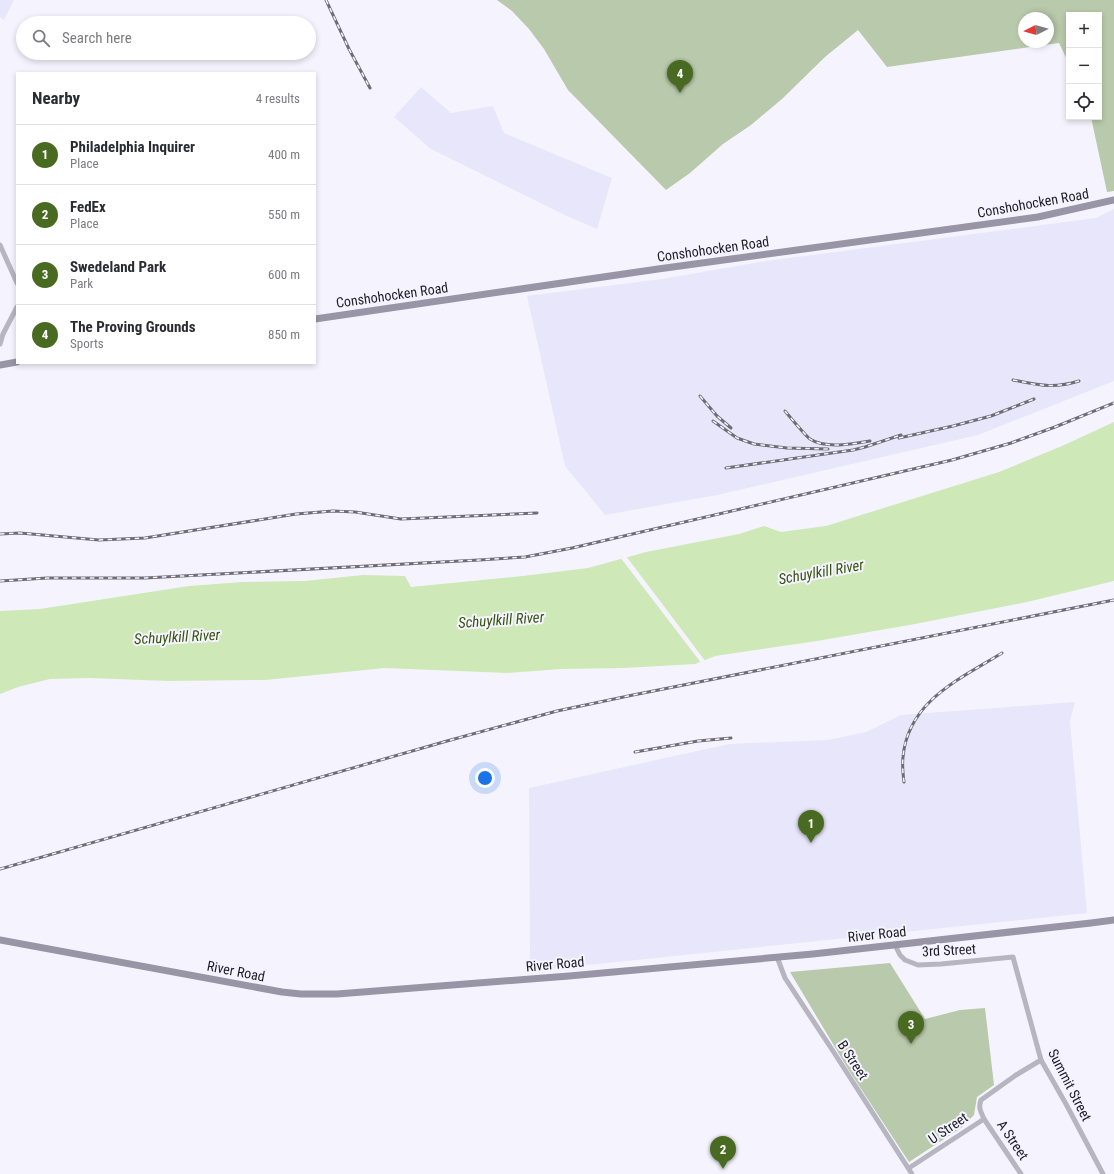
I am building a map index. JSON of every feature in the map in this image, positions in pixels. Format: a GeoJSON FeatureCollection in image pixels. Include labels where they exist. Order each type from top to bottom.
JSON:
{"type":"FeatureCollection","features":[{"type":"Feature","properties":{"kind":"main road","name":"Conshohocken Road"},"geometry":{"type":"LineString","coordinates":[[316,319],[636,272],[1038,217],[1114,200]]}},
{"type":"Feature","properties":{"kind":"main road"},"geometry":{"type":"LineString","coordinates":[[0,365],[16,362]]}},
{"type":"Feature","properties":{"kind":"main road","name":"River Road"},"geometry":{"type":"LineString","coordinates":[[0,940],[286,993],[312,994],[376,991],[547,978],[777,957],[1114,920]]}},
{"type":"Feature","properties":{"kind":"street"},"geometry":{"type":"LineString","coordinates":[[0,245],[16,281]]}},
{"type":"Feature","properties":{"kind":"street"},"geometry":{"type":"LineString","coordinates":[[0,344],[16,309]]}},
{"type":"Feature","properties":{"kind":"street","name":"3rd Street"},"geometry":{"type":"LineString","coordinates":[[895,945],[900,955],[905,960],[918,964],[941,964],[1013,957]]}},
{"type":"Feature","properties":{"kind":"street","name":"B Street"},"geometry":{"type":"LineString","coordinates":[[777,957],[784,978],[912,1174]]}},
{"type":"Feature","properties":{"kind":"street","name":"Summit Street"},"geometry":{"type":"LineString","coordinates":[[1013,957],[1041,1060],[1103,1174]]}},
{"type":"Feature","properties":{"kind":"street","name":"U Street"},"geometry":{"type":"LineString","coordinates":[[909,1168],[984,1119],[979,1109],[981,1100],[1016,1075],[1041,1060]]}},
{"type":"Feature","properties":{"kind":"street","name":"A Street"},"geometry":{"type":"LineString","coordinates":[[984,1119],[1022,1174]]}},
{"type":"Feature","properties":{"kind":"shaded area"},"geometry":{"type":"Polygon","coordinates":[[[0,0],[14,0],[4,20],[0,17],[0,0]]]}},
{"type":"Feature","properties":{"kind":"shaded area"},"geometry":{"type":"Polygon","coordinates":[[[497,0],[1114,0],[1114,191],[1107,192],[1092,120],[1102,120],[1102,12],[1066,12],[1066,58],[1059,43],[1054,44],[1054,12],[1018,12],[1018,48],[1023,48],[887,67],[858,30],[825,57],[782,99],[751,125],[723,144],[690,173],[666,190],[568,90],[544,49],[529,29],[512,11],[497,0]]]}},
{"type":"Feature","properties":{"kind":"shaded area"},"geometry":{"type":"Polygon","coordinates":[[[421,87],[451,113],[493,106],[504,133],[612,178],[597,229],[569,217],[431,149],[394,117],[421,87]]]}},
{"type":"Feature","properties":{"kind":"shaded area"},"geometry":{"type":"Polygon","coordinates":[[[1114,209],[1114,381],[978,435],[717,495],[605,515],[565,466],[527,296],[662,279],[766,261],[1096,218],[1114,209]]]}},
{"type":"Feature","properties":{"kind":"shaded area"},"geometry":{"type":"Polygon","coordinates":[[[1075,702],[1070,721],[1087,913],[530,971],[529,788],[729,744],[828,740],[866,732],[901,715],[1075,702]]]}},
{"type":"Feature","properties":{"kind":"shaded area"},"geometry":{"type":"Polygon","coordinates":[[[890,963],[925,1019],[960,1010],[985,1008],[994,1085],[977,1097],[974,1115],[961,1128],[909,1162],[848,1069],[790,972],[890,963]]]}},
{"type":"Feature","properties":{"kind":"water","name":"Schuylkill River"},"geometry":{"type":"Polygon","coordinates":[[[1114,422],[1114,581],[1027,602],[915,624],[817,641],[715,656],[695,664],[624,668],[561,669],[507,673],[385,668],[265,680],[169,681],[89,678],[50,679],[18,687],[0,694],[0,611],[40,609],[189,586],[242,582],[305,581],[363,575],[405,576],[411,587],[588,568],[646,552],[739,534],[764,526],[781,532],[826,526],[999,472],[1062,446],[1114,422]]]}},
{"type":"Feature","properties":{"kind":"pier"},"geometry":{"type":"Polygon","coordinates":[[[626,556],[706,662],[702,664],[620,557],[626,556]]]}},
{"type":"Feature","properties":{"kind":"railway"},"geometry":{"type":"LineString","coordinates":[[326,0],[349,49],[370,88]]}},
{"type":"Feature","properties":{"kind":"railway"},"geometry":{"type":"LineString","coordinates":[[1013,380],[1038,385],[1054,386],[1079,381]]}},
{"type":"Feature","properties":{"kind":"railway"},"geometry":{"type":"LineString","coordinates":[[700,396],[717,416],[731,428]]}},
{"type":"Feature","properties":{"kind":"railway"},"geometry":{"type":"LineString","coordinates":[[899,438],[991,416],[1034,399]]}},
{"type":"Feature","properties":{"kind":"railway"},"geometry":{"type":"LineString","coordinates":[[0,581],[47,578],[145,578],[525,557],[572,548],[952,460],[1011,443],[1114,403]]}},
{"type":"Feature","properties":{"kind":"railway"},"geometry":{"type":"LineString","coordinates":[[785,411],[807,437],[816,442],[839,445],[870,441]]}},
{"type":"Feature","properties":{"kind":"railway"},"geometry":{"type":"LineString","coordinates":[[713,421],[737,438],[754,444],[787,448],[828,449]]}},
{"type":"Feature","properties":{"kind":"railway"},"geometry":{"type":"LineString","coordinates":[[726,468],[853,450],[901,435]]}},
{"type":"Feature","properties":{"kind":"railway"},"geometry":{"type":"LineString","coordinates":[[0,534],[20,533],[99,540],[145,538],[296,514],[333,511],[355,512],[401,519],[537,513]]}},
{"type":"Feature","properties":{"kind":"railway"},"geometry":{"type":"LineString","coordinates":[[0,869],[557,711],[1114,600]]}},
{"type":"Feature","properties":{"kind":"railway"},"geometry":{"type":"LineString","coordinates":[[904,782],[903,760],[907,738],[915,721],[925,706],[954,683],[1002,653]]}},
{"type":"Feature","properties":{"kind":"railway"},"geometry":{"type":"LineString","coordinates":[[635,752],[698,741],[731,738]]}},
{"type":"Feature","properties":{"kind":"place","name":"The Proving Grounds"},"geometry":{"type":"Point","coordinates":[680,93]}},
{"type":"Feature","properties":{"kind":"place","name":"Philadelphia Inquirer"},"geometry":{"type":"Point","coordinates":[811,843]}},
{"type":"Feature","properties":{"kind":"place","name":"Swedeland Park"},"geometry":{"type":"Point","coordinates":[911,1044]}},
{"type":"Feature","properties":{"kind":"place","name":"FedEx"},"geometry":{"type":"Point","coordinates":[723,1169]}}]}
